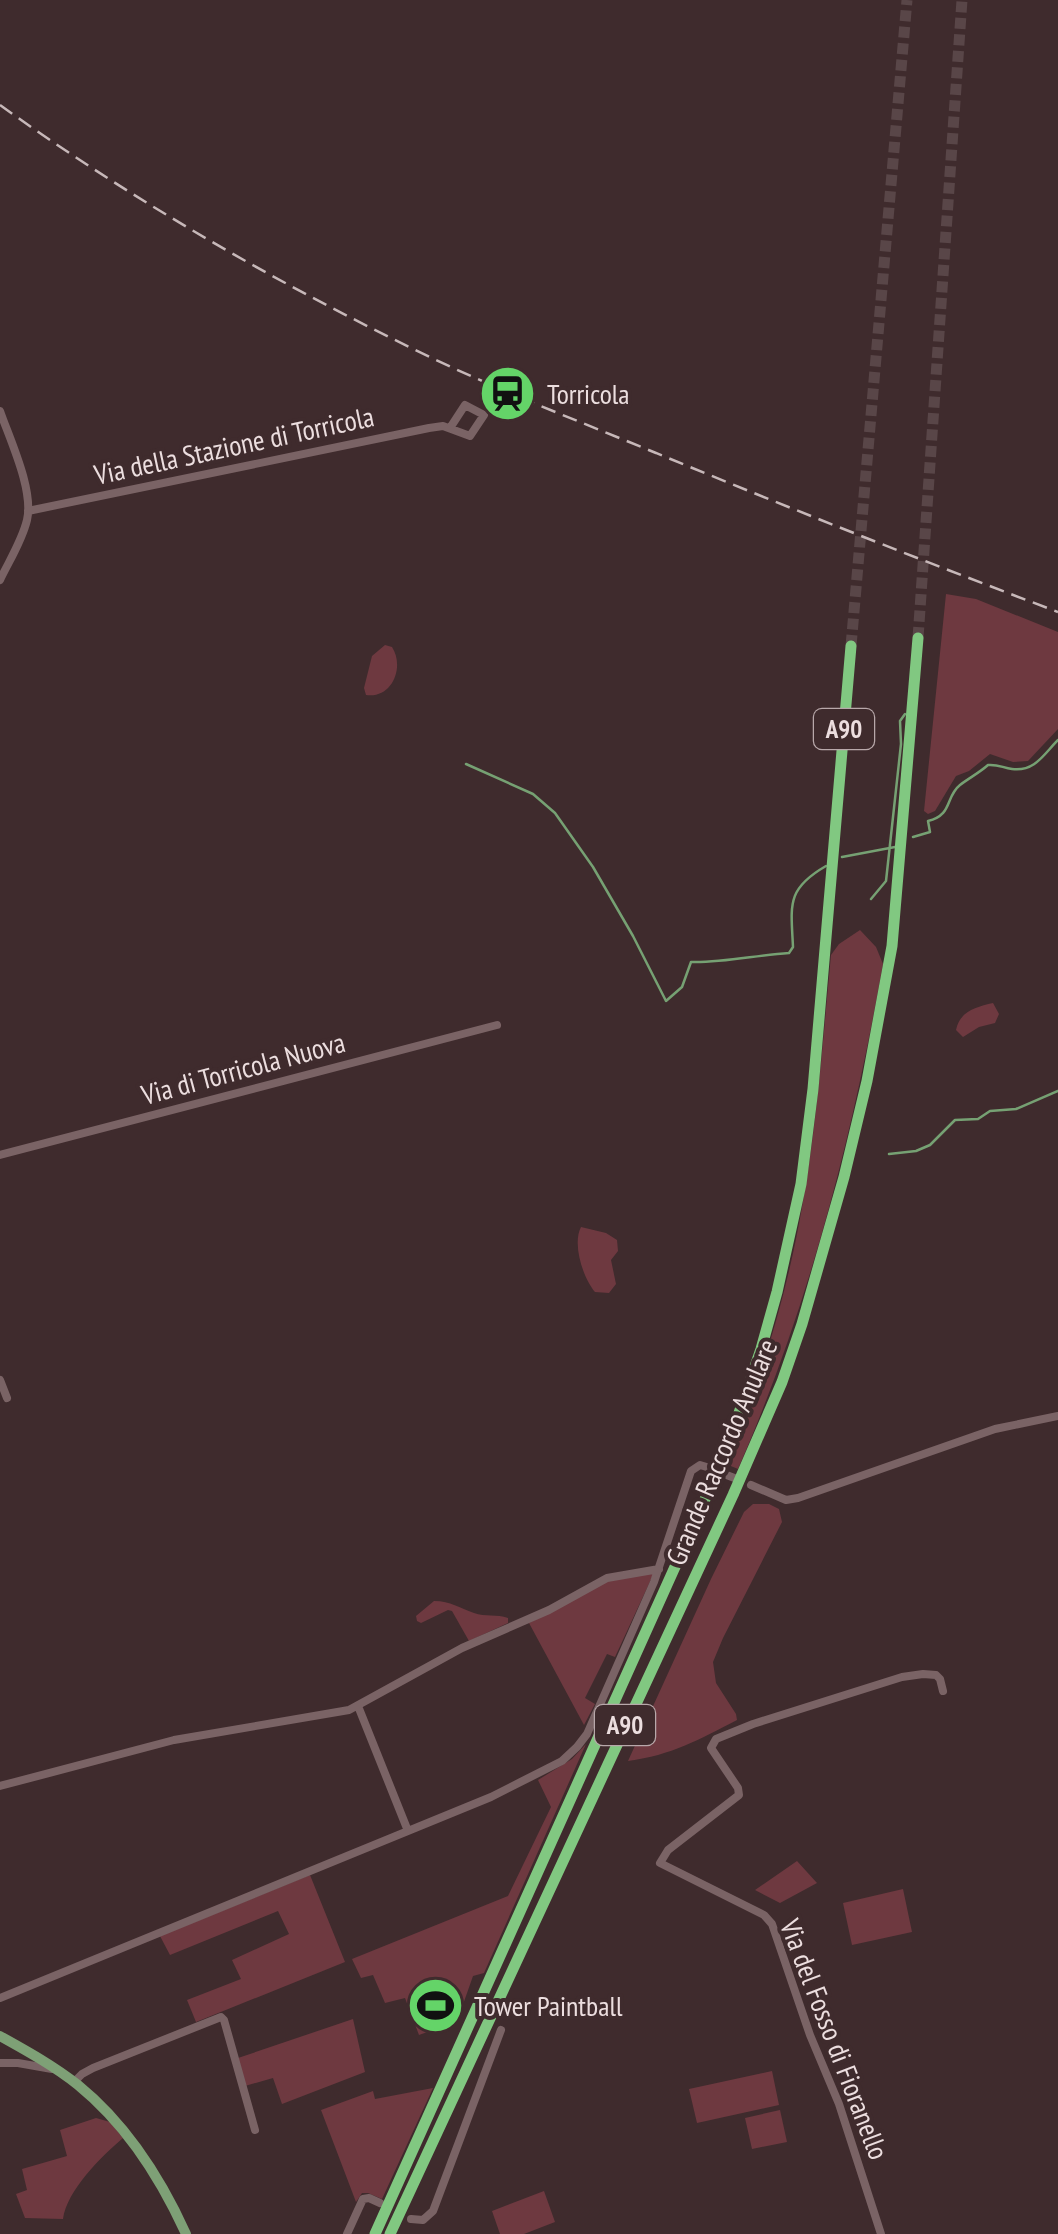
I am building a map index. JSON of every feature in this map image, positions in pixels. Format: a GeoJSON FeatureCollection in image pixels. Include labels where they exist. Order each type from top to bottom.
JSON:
{"type":"FeatureCollection","features":[{"type":"Feature","properties":{"kind":"highway","name":"Grande Raccordo Anulare"},"geometry":{"type":"LineString","coordinates":[[390,2234],[733,1495],[782,1382],[802,1324],[868,1081],[892,946],[918,638]]}},
{"type":"Feature","properties":{"kind":"highway","name":"Grande Raccordo Anulare"},"geometry":{"type":"LineString","coordinates":[[376,2234],[701,1508],[767,1330],[792,1228],[813,1089],[851,646]]}},
{"type":"Feature","properties":{"kind":"highway"},"geometry":{"type":"LineString","coordinates":[[398,2234],[414,2198],[422,2165]]}},
{"type":"Feature","properties":{"kind":"main road"},"geometry":{"type":"LineString","coordinates":[[0,2036],[74,2082],[108,2113],[166,2194],[186,2234]]}},
{"type":"Feature","properties":{"kind":"street","name":"Via della Stazione di Torricola"},"geometry":{"type":"LineString","coordinates":[[28,510],[431,427],[450,428],[470,436],[484,414],[464,405],[450,428]]}},
{"type":"Feature","properties":{"kind":"street"},"geometry":{"type":"LineString","coordinates":[[0,411],[26,490],[28,510],[24,529],[0,580]]}},
{"type":"Feature","properties":{"kind":"street","name":"Via di Torricola Nuova"},"geometry":{"type":"LineString","coordinates":[[0,1155],[496,1024]]}},
{"type":"Feature","properties":{"kind":"street"},"geometry":{"type":"LineString","coordinates":[[0,1380],[7,1398]]}},
{"type":"Feature","properties":{"kind":"street"},"geometry":{"type":"LineString","coordinates":[[750,1485],[786,1500],[798,1498],[995,1430],[1058,1416]]}},
{"type":"Feature","properties":{"kind":"street"},"geometry":{"type":"LineString","coordinates":[[0,1998],[408,1831],[562,1761],[577,1748],[596,1715],[659,1569],[691,1471],[700,1466],[710,1468]]}},
{"type":"Feature","properties":{"kind":"street"},"geometry":{"type":"LineString","coordinates":[[724,1474],[737,1479]]}},
{"type":"Feature","properties":{"kind":"street"},"geometry":{"type":"LineString","coordinates":[[0,1786],[178,1739],[358,1706],[462,1648],[549,1610],[604,1580],[659,1569]]}},
{"type":"Feature","properties":{"kind":"street","name":"Via del Fosso di Fioranello"},"geometry":{"type":"LineString","coordinates":[[880,2234],[839,2104],[810,2035],[772,1924],[764,1915],[660,1863],[670,1848],[740,1794],[711,1748],[718,1738],[902,1677],[936,1675],[943,1691]]}},
{"type":"Feature","properties":{"kind":"street"},"geometry":{"type":"LineString","coordinates":[[358,1706],[408,1831]]}},
{"type":"Feature","properties":{"kind":"street"},"geometry":{"type":"LineString","coordinates":[[74,2082],[98,2066],[220,2016],[255,2130]]}},
{"type":"Feature","properties":{"kind":"street"},"geometry":{"type":"LineString","coordinates":[[411,2218],[423,2220],[433,2211],[502,2030]]}},
{"type":"Feature","properties":{"kind":"street"},"geometry":{"type":"LineString","coordinates":[[0,2063],[18,2062],[57,2070]]}},
{"type":"Feature","properties":{"kind":"street"},"geometry":{"type":"LineString","coordinates":[[346,2234],[363,2199],[380,2202]]}},
{"type":"Feature","properties":{"kind":"shaded area"},"geometry":{"type":"Polygon","coordinates":[[[946,594],[976,599],[1058,632],[1058,729],[1028,761],[1013,762],[990,754],[956,776],[935,811],[928,814],[924,811],[946,594]]]}},
{"type":"Feature","properties":{"kind":"shaded area"},"geometry":{"type":"Polygon","coordinates":[[[385,645],[392,647],[396,655],[394,680],[383,692],[366,695],[364,688],[372,656],[385,645]]]}},
{"type":"Feature","properties":{"kind":"shaded area"},"geometry":{"type":"Polygon","coordinates":[[[860,930],[876,947],[883,964],[857,1093],[807,1283],[738,1469],[726,1464],[771,1338],[802,1207],[816,1113],[831,955],[839,944],[860,930]]]}},
{"type":"Feature","properties":{"kind":"shaded area"},"geometry":{"type":"Polygon","coordinates":[[[993,1003],[999,1014],[995,1023],[963,1037],[956,1030],[965,1014],[993,1003]]]}},
{"type":"Feature","properties":{"kind":"shaded area"},"geometry":{"type":"Polygon","coordinates":[[[581,1227],[617,1240],[618,1251],[611,1260],[616,1284],[609,1293],[595,1292],[586,1278],[578,1251],[581,1227]]]}},
{"type":"Feature","properties":{"kind":"shaded area"},"geometry":{"type":"Polygon","coordinates":[[[753,1504],[769,1504],[779,1509],[782,1522],[713,1662],[716,1683],[737,1720],[672,1751],[628,1761],[711,1579],[744,1512],[753,1504]]]}},
{"type":"Feature","properties":{"kind":"shaded area"},"geometry":{"type":"Polygon","coordinates":[[[654,1573],[615,1657],[607,1654],[585,1698],[595,1704],[584,1725],[529,1623],[610,1579],[654,1573]]]}},
{"type":"Feature","properties":{"kind":"shaded area"},"geometry":{"type":"Polygon","coordinates":[[[434,1601],[508,1618],[508,1623],[469,1641],[452,1611],[421,1623],[417,1621],[416,1616],[434,1601]]]}},
{"type":"Feature","properties":{"kind":"shaded area"},"geometry":{"type":"Polygon","coordinates":[[[586,1744],[484,1973],[473,1976],[460,2013],[440,2020],[441,2027],[419,2035],[405,1998],[385,2003],[373,1975],[361,1978],[352,1959],[508,1896],[551,1807],[538,1780],[572,1759],[586,1744]]]}},
{"type":"Feature","properties":{"kind":"shaded area"},"geometry":{"type":"Polygon","coordinates":[[[797,1861],[817,1883],[780,1903],[755,1890],[797,1861]]]}},
{"type":"Feature","properties":{"kind":"shaded area"},"geometry":{"type":"Polygon","coordinates":[[[310,1875],[345,1962],[196,2022],[187,2000],[241,1979],[232,1960],[289,1934],[278,1911],[170,1955],[160,1936],[310,1875]]]}},
{"type":"Feature","properties":{"kind":"shaded area"},"geometry":{"type":"Polygon","coordinates":[[[903,1889],[912,1932],[852,1945],[843,1903],[903,1889]]]}},
{"type":"Feature","properties":{"kind":"shaded area"},"geometry":{"type":"Polygon","coordinates":[[[353,2019],[365,2072],[282,2104],[273,2078],[245,2086],[238,2058],[353,2019]]]}},
{"type":"Feature","properties":{"kind":"shaded area"},"geometry":{"type":"Polygon","coordinates":[[[772,2071],[779,2105],[697,2123],[689,2089],[772,2071]]]}},
{"type":"Feature","properties":{"kind":"shaded area"},"geometry":{"type":"Polygon","coordinates":[[[433,2088],[382,2199],[362,2193],[356,2202],[321,2110],[373,2091],[375,2099],[433,2088]]]}},
{"type":"Feature","properties":{"kind":"shaded area"},"geometry":{"type":"Polygon","coordinates":[[[780,2110],[787,2142],[752,2149],[745,2118],[780,2110]]]}},
{"type":"Feature","properties":{"kind":"shaded area"},"geometry":{"type":"Polygon","coordinates":[[[96,2118],[110,2122],[123,2138],[78,2186],[63,2219],[25,2218],[16,2194],[27,2190],[22,2169],[67,2156],[60,2130],[96,2118]]]}},
{"type":"Feature","properties":{"kind":"shaded area"},"geometry":{"type":"Polygon","coordinates":[[[544,2191],[555,2222],[524,2234],[500,2234],[492,2211],[544,2191]]]}},
{"type":"Feature","properties":{"kind":"waterway"},"geometry":{"type":"LineString","coordinates":[[871,899],[886,881],[901,744],[900,721],[905,714]]}},
{"type":"Feature","properties":{"kind":"waterway"},"geometry":{"type":"LineString","coordinates":[[913,837],[930,832],[928,821],[941,815],[955,790],[988,765],[1027,768],[1058,740]]}},
{"type":"Feature","properties":{"kind":"waterway"},"geometry":{"type":"LineString","coordinates":[[466,764],[533,794],[555,813],[593,867],[666,1001],[682,987],[691,962],[789,953],[793,947],[792,909],[797,891],[826,866]]}},
{"type":"Feature","properties":{"kind":"waterway"},"geometry":{"type":"LineString","coordinates":[[842,857],[895,847]]}},
{"type":"Feature","properties":{"kind":"waterway"},"geometry":{"type":"LineString","coordinates":[[889,1154],[930,1145],[955,1120],[978,1119],[990,1111],[1016,1109],[1058,1091]]}},
{"type":"Feature","properties":{"kind":"tunnel"},"geometry":{"type":"LineString","coordinates":[[851,646],[907,0]]}},
{"type":"Feature","properties":{"kind":"tunnel"},"geometry":{"type":"LineString","coordinates":[[918,638],[962,0]]}},
{"type":"Feature","properties":{"kind":"railway"},"geometry":{"type":"LineString","coordinates":[[0,105],[210,241],[432,358],[756,494],[1058,612]]}},
{"type":"Feature","properties":{"kind":"place","name":"Torricola"},"geometry":{"type":"Point","coordinates":[508,393]}},
{"type":"Feature","properties":{"kind":"place","name":"Tower Paintball"},"geometry":{"type":"Point","coordinates":[435,2005]}}]}
